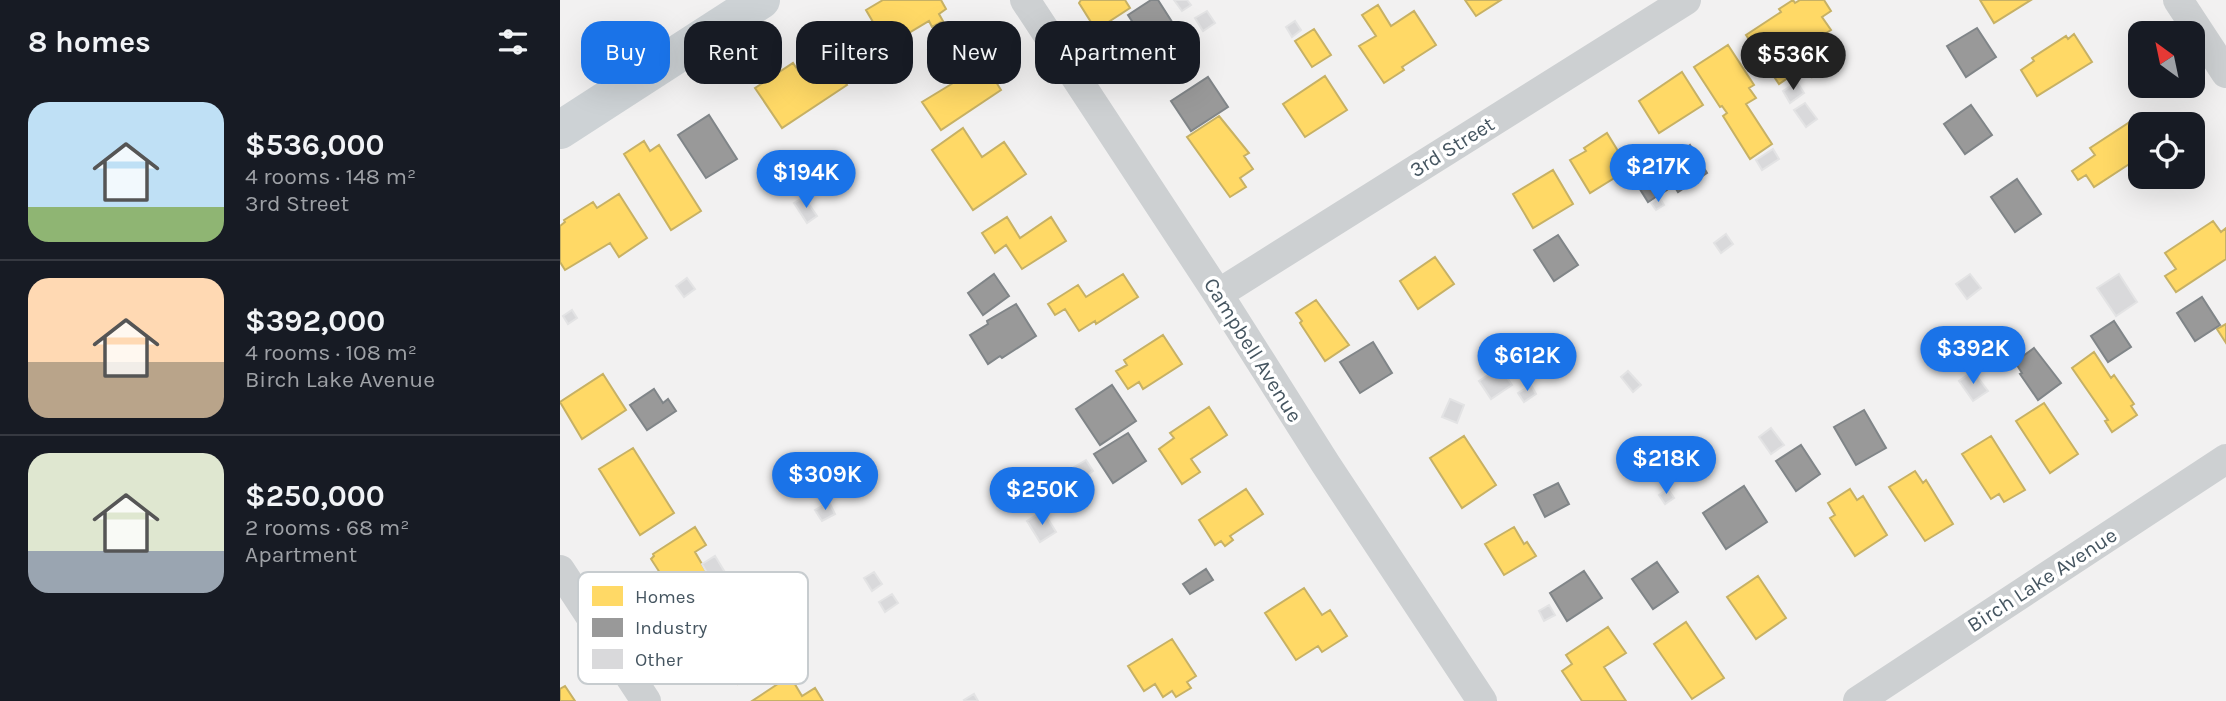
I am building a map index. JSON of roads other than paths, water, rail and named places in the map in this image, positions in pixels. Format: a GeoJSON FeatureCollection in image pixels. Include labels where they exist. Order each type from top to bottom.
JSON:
{"type":"FeatureCollection","features":[{"type":"Feature","properties":{"kind":"street"},"geometry":{"type":"LineString","coordinates":[[560,130],[761,0]]}},
{"type":"Feature","properties":{"kind":"street","name":"Campbell Avenue"},"geometry":{"type":"LineString","coordinates":[[1024,0],[1482,701]]}},
{"type":"Feature","properties":{"kind":"street","name":"3rd Street"},"geometry":{"type":"LineString","coordinates":[[1218,294],[1686,0]]}},
{"type":"Feature","properties":{"kind":"street"},"geometry":{"type":"LineString","coordinates":[[2178,0],[2226,73]]}},
{"type":"Feature","properties":{"kind":"street","name":"Birch Lake Avenue"},"geometry":{"type":"LineString","coordinates":[[1861,700],[2226,459]]}},
{"type":"Feature","properties":{"kind":"street"},"geometry":{"type":"LineString","coordinates":[[560,570],[569,602]]}},
{"type":"Feature","properties":{"kind":"street"},"geometry":{"type":"LineString","coordinates":[[633,684],[646,701]]}}]}
